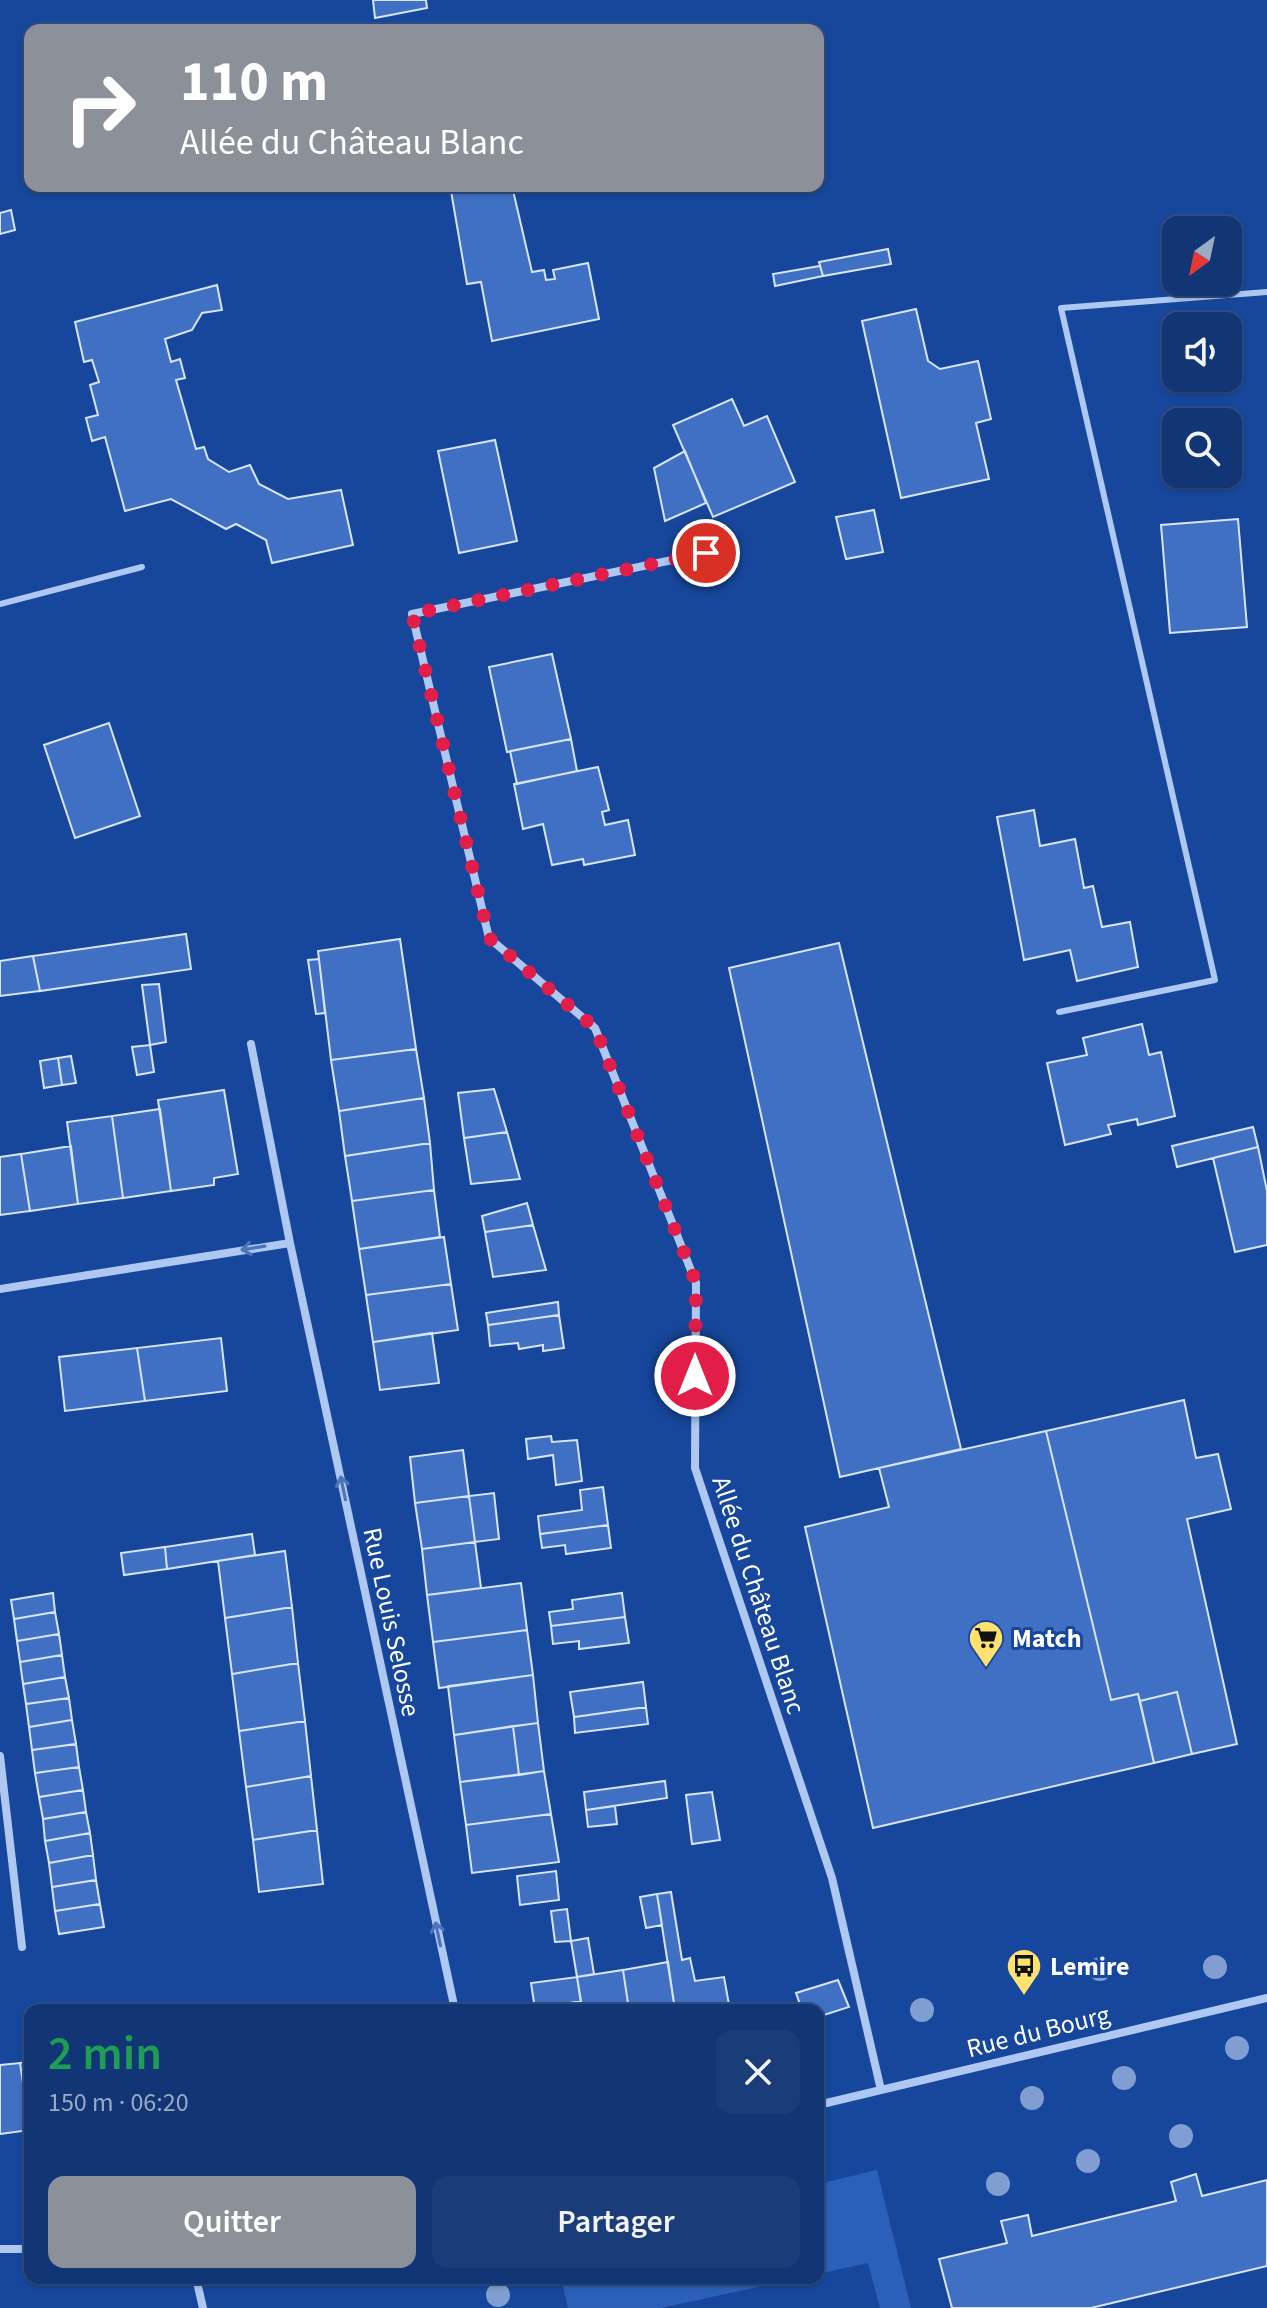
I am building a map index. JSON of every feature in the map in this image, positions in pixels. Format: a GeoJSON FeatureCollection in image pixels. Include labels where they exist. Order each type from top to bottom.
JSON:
{"type":"FeatureCollection","features":[{"type":"Feature","properties":{"kind":"street","name":"Allée du Château Blanc"},"geometry":{"type":"LineString","coordinates":[[706,553],[412,614],[489,938],[595,1028],[696,1283],[695,1468],[832,1878],[881,2090]]}},
{"type":"Feature","properties":{"kind":"street","name":"Rue Louis Selosse"},"geometry":{"type":"LineString","coordinates":[[251,1044],[290,1243],[454,2004]]}},
{"type":"Feature","properties":{"kind":"street"},"geometry":{"type":"LineString","coordinates":[[0,1289],[290,1243]]}},
{"type":"Feature","properties":{"kind":"street"},"geometry":{"type":"LineString","coordinates":[[0,1756],[22,1947]]}},
{"type":"Feature","properties":{"kind":"street","name":"Rue du Bourg"},"geometry":{"type":"LineString","coordinates":[[824,2104],[1267,1998]]}},
{"type":"Feature","properties":{"kind":"street"},"geometry":{"type":"LineString","coordinates":[[0,2249],[24,2249]]}},
{"type":"Feature","properties":{"kind":"street"},"geometry":{"type":"LineString","coordinates":[[197,2284],[203,2308]]}},
{"type":"Feature","properties":{"kind":"lane"},"geometry":{"type":"LineString","coordinates":[[1059,1012],[1215,980],[1061,308],[1267,292]]}},
{"type":"Feature","properties":{"kind":"lane"},"geometry":{"type":"LineString","coordinates":[[0,604],[142,567]]}},
{"type":"Feature","properties":{"kind":"shaded area"},"geometry":{"type":"Polygon","coordinates":[[[877,2170],[911,2308],[880,2308],[868,2263],[824,2273],[824,2183],[877,2170]]]}},
{"type":"Feature","properties":{"kind":"shaded area"},"geometry":{"type":"Polygon","coordinates":[[[562,2284],[771,2284],[661,2308],[568,2308],[562,2284]]]}},
{"type":"Feature","properties":{"kind":"building"},"geometry":{"type":"Polygon","coordinates":[[[373,0],[426,0],[427,8],[375,18],[373,0]]]}},
{"type":"Feature","properties":{"kind":"building"},"geometry":{"type":"Polygon","coordinates":[[[451,192],[513,192],[532,272],[544,270],[546,280],[555,279],[553,270],[588,263],[599,319],[492,341],[481,282],[467,284],[451,192]]]}},
{"type":"Feature","properties":{"kind":"building"},"geometry":{"type":"Polygon","coordinates":[[[11,210],[15,230],[0,234],[0,213],[11,210]]]}},
{"type":"Feature","properties":{"kind":"building"},"geometry":{"type":"Polygon","coordinates":[[[888,249],[891,264],[823,276],[819,262],[888,249]]]}},
{"type":"Feature","properties":{"kind":"building"},"geometry":{"type":"Polygon","coordinates":[[[820,266],[823,276],[775,286],[773,274],[820,266]]]}},
{"type":"Feature","properties":{"kind":"building"},"geometry":{"type":"Polygon","coordinates":[[[217,285],[222,310],[202,313],[192,330],[165,339],[171,362],[180,359],[185,378],[176,380],[196,449],[204,447],[208,459],[229,472],[250,465],[259,484],[288,499],[341,490],[353,545],[272,563],[266,540],[236,524],[226,529],[171,499],[125,511],[105,437],[92,441],[86,418],[98,415],[90,385],[99,382],[92,360],[84,362],[75,322],[217,285]]]}},
{"type":"Feature","properties":{"kind":"building"},"geometry":{"type":"Polygon","coordinates":[[[916,309],[928,361],[940,369],[978,361],[991,419],[976,423],[989,479],[901,498],[862,321],[916,309]]]}},
{"type":"Feature","properties":{"kind":"building"},"geometry":{"type":"Polygon","coordinates":[[[732,399],[744,426],[767,416],[795,482],[713,517],[673,425],[732,399]]]}},
{"type":"Feature","properties":{"kind":"building"},"geometry":{"type":"Polygon","coordinates":[[[495,440],[517,541],[459,553],[438,451],[495,440]]]}},
{"type":"Feature","properties":{"kind":"building"},"geometry":{"type":"Polygon","coordinates":[[[685,451],[706,503],[665,521],[654,468],[685,451]]]}},
{"type":"Feature","properties":{"kind":"building"},"geometry":{"type":"Polygon","coordinates":[[[874,510],[883,552],[846,559],[836,517],[874,510]]]}},
{"type":"Feature","properties":{"kind":"building"},"geometry":{"type":"Polygon","coordinates":[[[1238,519],[1247,627],[1170,633],[1161,525],[1238,519]]]}},
{"type":"Feature","properties":{"kind":"building"},"geometry":{"type":"Polygon","coordinates":[[[552,654],[571,739],[507,752],[489,667],[552,654]]]}},
{"type":"Feature","properties":{"kind":"building"},"geometry":{"type":"Polygon","coordinates":[[[109,723],[140,816],[75,838],[44,745],[109,723]]]}},
{"type":"Feature","properties":{"kind":"building"},"geometry":{"type":"Polygon","coordinates":[[[571,739],[577,771],[517,784],[510,751],[571,739]]]}},
{"type":"Feature","properties":{"kind":"building"},"geometry":{"type":"Polygon","coordinates":[[[598,767],[609,810],[602,812],[605,825],[628,820],[635,855],[584,865],[583,859],[552,865],[543,824],[523,829],[514,784],[598,767]]]}},
{"type":"Feature","properties":{"kind":"building"},"geometry":{"type":"Polygon","coordinates":[[[1034,810],[1040,846],[1075,839],[1084,888],[1093,886],[1102,927],[1130,922],[1138,967],[1077,981],[1070,950],[1024,960],[997,817],[1034,810]]]}},
{"type":"Feature","properties":{"kind":"building"},"geometry":{"type":"Polygon","coordinates":[[[186,934],[191,969],[40,991],[33,956],[186,934]]]}},
{"type":"Feature","properties":{"kind":"building"},"geometry":{"type":"Polygon","coordinates":[[[400,939],[416,1049],[331,1060],[318,951],[400,939]]]}},
{"type":"Feature","properties":{"kind":"building"},"geometry":{"type":"Polygon","coordinates":[[[839,943],[961,1449],[840,1477],[729,968],[839,943]]]}},
{"type":"Feature","properties":{"kind":"building"},"geometry":{"type":"Polygon","coordinates":[[[33,956],[40,991],[0,996],[0,961],[33,956]]]}},
{"type":"Feature","properties":{"kind":"building"},"geometry":{"type":"Polygon","coordinates":[[[319,959],[325,1013],[316,1014],[308,960],[319,959]]]}},
{"type":"Feature","properties":{"kind":"building"},"geometry":{"type":"Polygon","coordinates":[[[159,984],[166,1042],[150,1045],[142,985],[159,984]]]}},
{"type":"Feature","properties":{"kind":"building"},"geometry":{"type":"Polygon","coordinates":[[[1142,1024],[1149,1055],[1161,1052],[1175,1116],[1138,1125],[1137,1119],[1108,1125],[1111,1134],[1065,1145],[1047,1063],[1087,1055],[1083,1038],[1142,1024]]]}},
{"type":"Feature","properties":{"kind":"building"},"geometry":{"type":"Polygon","coordinates":[[[150,1045],[154,1072],[137,1075],[132,1047],[150,1045]]]}},
{"type":"Feature","properties":{"kind":"building"},"geometry":{"type":"Polygon","coordinates":[[[416,1049],[424,1098],[339,1111],[331,1060],[416,1049]]]}},
{"type":"Feature","properties":{"kind":"building"},"geometry":{"type":"Polygon","coordinates":[[[71,1056],[76,1083],[62,1085],[58,1058],[71,1056]]]}},
{"type":"Feature","properties":{"kind":"building"},"geometry":{"type":"Polygon","coordinates":[[[58,1058],[62,1085],[44,1088],[40,1061],[58,1058]]]}},
{"type":"Feature","properties":{"kind":"building"},"geometry":{"type":"Polygon","coordinates":[[[494,1089],[507,1132],[464,1138],[458,1093],[494,1089]]]}},
{"type":"Feature","properties":{"kind":"building"},"geometry":{"type":"Polygon","coordinates":[[[224,1090],[238,1174],[214,1178],[214,1185],[171,1191],[158,1100],[224,1090]]]}},
{"type":"Feature","properties":{"kind":"building"},"geometry":{"type":"Polygon","coordinates":[[[424,1098],[430,1143],[345,1156],[339,1111],[424,1098]]]}},
{"type":"Feature","properties":{"kind":"building"},"geometry":{"type":"Polygon","coordinates":[[[160,1109],[171,1191],[123,1198],[112,1116],[160,1109]]]}},
{"type":"Feature","properties":{"kind":"building"},"geometry":{"type":"Polygon","coordinates":[[[112,1116],[123,1198],[78,1204],[67,1122],[112,1116]]]}},
{"type":"Feature","properties":{"kind":"building"},"geometry":{"type":"Polygon","coordinates":[[[1253,1127],[1258,1147],[1177,1167],[1172,1146],[1253,1127]]]}},
{"type":"Feature","properties":{"kind":"building"},"geometry":{"type":"Polygon","coordinates":[[[507,1132],[520,1179],[471,1184],[464,1138],[507,1132]]]}},
{"type":"Feature","properties":{"kind":"building"},"geometry":{"type":"Polygon","coordinates":[[[430,1143],[434,1190],[352,1201],[345,1156],[430,1143]]]}},
{"type":"Feature","properties":{"kind":"building"},"geometry":{"type":"Polygon","coordinates":[[[71,1146],[78,1204],[30,1211],[21,1154],[71,1146]]]}},
{"type":"Feature","properties":{"kind":"building"},"geometry":{"type":"Polygon","coordinates":[[[1258,1147],[1267,1191],[1267,1245],[1235,1252],[1213,1158],[1258,1147]]]}},
{"type":"Feature","properties":{"kind":"building"},"geometry":{"type":"Polygon","coordinates":[[[21,1154],[30,1211],[0,1215],[0,1157],[21,1154]]]}},
{"type":"Feature","properties":{"kind":"building"},"geometry":{"type":"Polygon","coordinates":[[[434,1190],[440,1237],[359,1249],[352,1201],[434,1190]]]}},
{"type":"Feature","properties":{"kind":"building"},"geometry":{"type":"Polygon","coordinates":[[[527,1203],[533,1225],[485,1232],[482,1216],[527,1203]]]}},
{"type":"Feature","properties":{"kind":"building"},"geometry":{"type":"Polygon","coordinates":[[[533,1225],[546,1270],[493,1277],[485,1232],[533,1225]]]}},
{"type":"Feature","properties":{"kind":"building"},"geometry":{"type":"Polygon","coordinates":[[[444,1237],[451,1284],[366,1295],[359,1249],[444,1237]]]}},
{"type":"Feature","properties":{"kind":"building"},"geometry":{"type":"Polygon","coordinates":[[[451,1284],[458,1330],[373,1342],[366,1295],[451,1284]]]}},
{"type":"Feature","properties":{"kind":"building"},"geometry":{"type":"Polygon","coordinates":[[[558,1302],[559,1315],[488,1325],[486,1313],[558,1302]]]}},
{"type":"Feature","properties":{"kind":"building"},"geometry":{"type":"Polygon","coordinates":[[[559,1315],[564,1348],[543,1351],[543,1345],[519,1349],[518,1343],[490,1346],[488,1325],[559,1315]]]}},
{"type":"Feature","properties":{"kind":"building"},"geometry":{"type":"Polygon","coordinates":[[[432,1333],[439,1383],[380,1390],[373,1342],[432,1333]]]}},
{"type":"Feature","properties":{"kind":"building"},"geometry":{"type":"Polygon","coordinates":[[[221,1338],[227,1391],[145,1401],[137,1348],[221,1338]]]}},
{"type":"Feature","properties":{"kind":"building"},"geometry":{"type":"Polygon","coordinates":[[[137,1348],[145,1401],[65,1411],[59,1357],[137,1348]]]}},
{"type":"Feature","properties":{"kind":"building"},"geometry":{"type":"Polygon","coordinates":[[[1184,1400],[1196,1458],[1218,1454],[1231,1509],[1187,1519],[1237,1744],[1192,1754],[1177,1692],[1140,1701],[1138,1694],[1111,1700],[1046,1431],[1184,1400]]]}},
{"type":"Feature","properties":{"kind":"building"},"geometry":{"type":"Polygon","coordinates":[[[1046,1431],[1111,1700],[1138,1694],[1154,1763],[873,1828],[805,1527],[889,1507],[879,1468],[1046,1431]]]}},
{"type":"Feature","properties":{"kind":"building"},"geometry":{"type":"Polygon","coordinates":[[[551,1436],[552,1442],[577,1440],[582,1481],[556,1485],[553,1455],[528,1459],[526,1439],[551,1436]]]}},
{"type":"Feature","properties":{"kind":"building"},"geometry":{"type":"Polygon","coordinates":[[[463,1450],[469,1496],[415,1503],[410,1457],[463,1450]]]}},
{"type":"Feature","properties":{"kind":"building"},"geometry":{"type":"Polygon","coordinates":[[[603,1487],[608,1525],[540,1534],[538,1516],[582,1510],[580,1490],[603,1487]]]}},
{"type":"Feature","properties":{"kind":"building"},"geometry":{"type":"Polygon","coordinates":[[[494,1493],[499,1539],[475,1542],[469,1496],[494,1493]]]}},
{"type":"Feature","properties":{"kind":"building"},"geometry":{"type":"Polygon","coordinates":[[[469,1496],[475,1542],[422,1549],[415,1503],[469,1496]]]}},
{"type":"Feature","properties":{"kind":"building"},"geometry":{"type":"Polygon","coordinates":[[[608,1525],[611,1548],[566,1554],[565,1545],[542,1548],[540,1534],[608,1525]]]}},
{"type":"Feature","properties":{"kind":"building"},"geometry":{"type":"Polygon","coordinates":[[[252,1534],[255,1555],[167,1569],[165,1547],[252,1534]]]}},
{"type":"Feature","properties":{"kind":"building"},"geometry":{"type":"Polygon","coordinates":[[[475,1542],[481,1588],[427,1595],[422,1549],[475,1542]]]}},
{"type":"Feature","properties":{"kind":"building"},"geometry":{"type":"Polygon","coordinates":[[[165,1547],[167,1569],[124,1575],[121,1553],[165,1547]]]}},
{"type":"Feature","properties":{"kind":"building"},"geometry":{"type":"Polygon","coordinates":[[[285,1551],[292,1607],[225,1618],[218,1561],[285,1551]]]}},
{"type":"Feature","properties":{"kind":"building"},"geometry":{"type":"Polygon","coordinates":[[[521,1583],[527,1630],[433,1642],[427,1595],[521,1583]]]}},
{"type":"Feature","properties":{"kind":"building"},"geometry":{"type":"Polygon","coordinates":[[[53,1593],[55,1612],[14,1619],[11,1600],[53,1593]]]}},
{"type":"Feature","properties":{"kind":"building"},"geometry":{"type":"Polygon","coordinates":[[[622,1593],[625,1617],[551,1626],[549,1612],[573,1609],[572,1600],[622,1593]]]}},
{"type":"Feature","properties":{"kind":"building"},"geometry":{"type":"Polygon","coordinates":[[[292,1607],[298,1663],[232,1674],[225,1618],[292,1607]]]}},
{"type":"Feature","properties":{"kind":"building"},"geometry":{"type":"Polygon","coordinates":[[[55,1612],[59,1634],[17,1641],[14,1619],[55,1612]]]}},
{"type":"Feature","properties":{"kind":"building"},"geometry":{"type":"Polygon","coordinates":[[[625,1617],[629,1643],[579,1649],[579,1641],[553,1644],[551,1626],[625,1617]]]}},
{"type":"Feature","properties":{"kind":"building"},"geometry":{"type":"Polygon","coordinates":[[[527,1630],[533,1675],[439,1688],[433,1642],[527,1630]]]}},
{"type":"Feature","properties":{"kind":"building"},"geometry":{"type":"Polygon","coordinates":[[[59,1634],[62,1655],[20,1662],[17,1641],[59,1634]]]}},
{"type":"Feature","properties":{"kind":"building"},"geometry":{"type":"Polygon","coordinates":[[[62,1655],[65,1677],[23,1684],[20,1662],[62,1655]]]}},
{"type":"Feature","properties":{"kind":"building"},"geometry":{"type":"Polygon","coordinates":[[[298,1663],[305,1721],[239,1731],[232,1674],[298,1663]]]}},
{"type":"Feature","properties":{"kind":"building"},"geometry":{"type":"Polygon","coordinates":[[[533,1675],[538,1723],[454,1735],[448,1686],[533,1675]]]}},
{"type":"Feature","properties":{"kind":"building"},"geometry":{"type":"Polygon","coordinates":[[[65,1677],[69,1698],[26,1704],[23,1684],[65,1677]]]}},
{"type":"Feature","properties":{"kind":"building"},"geometry":{"type":"Polygon","coordinates":[[[643,1682],[646,1707],[574,1717],[570,1692],[643,1682]]]}},
{"type":"Feature","properties":{"kind":"building"},"geometry":{"type":"Polygon","coordinates":[[[1177,1692],[1192,1754],[1154,1763],[1140,1701],[1177,1692]]]}},
{"type":"Feature","properties":{"kind":"building"},"geometry":{"type":"Polygon","coordinates":[[[69,1698],[72,1720],[29,1727],[26,1704],[69,1698]]]}},
{"type":"Feature","properties":{"kind":"building"},"geometry":{"type":"Polygon","coordinates":[[[646,1707],[648,1724],[575,1733],[574,1717],[646,1707]]]}},
{"type":"Feature","properties":{"kind":"building"},"geometry":{"type":"Polygon","coordinates":[[[72,1720],[76,1744],[32,1750],[29,1727],[72,1720]]]}},
{"type":"Feature","properties":{"kind":"building"},"geometry":{"type":"Polygon","coordinates":[[[305,1721],[311,1776],[246,1787],[239,1731],[305,1721]]]}},
{"type":"Feature","properties":{"kind":"building"},"geometry":{"type":"Polygon","coordinates":[[[538,1723],[544,1771],[519,1775],[513,1726],[538,1723]]]}},
{"type":"Feature","properties":{"kind":"building"},"geometry":{"type":"Polygon","coordinates":[[[513,1726],[519,1775],[460,1782],[454,1735],[513,1726]]]}},
{"type":"Feature","properties":{"kind":"building"},"geometry":{"type":"Polygon","coordinates":[[[76,1744],[79,1767],[35,1773],[32,1750],[76,1744]]]}},
{"type":"Feature","properties":{"kind":"building"},"geometry":{"type":"Polygon","coordinates":[[[79,1767],[83,1790],[39,1797],[35,1773],[79,1767]]]}},
{"type":"Feature","properties":{"kind":"building"},"geometry":{"type":"Polygon","coordinates":[[[544,1771],[551,1814],[466,1825],[460,1782],[544,1771]]]}},
{"type":"Feature","properties":{"kind":"building"},"geometry":{"type":"Polygon","coordinates":[[[311,1776],[317,1830],[253,1840],[246,1787],[311,1776]]]}},
{"type":"Feature","properties":{"kind":"building"},"geometry":{"type":"Polygon","coordinates":[[[665,1781],[667,1798],[586,1810],[584,1792],[665,1781]]]}},
{"type":"Feature","properties":{"kind":"building"},"geometry":{"type":"Polygon","coordinates":[[[83,1790],[86,1812],[43,1819],[39,1797],[83,1790]]]}},
{"type":"Feature","properties":{"kind":"building"},"geometry":{"type":"Polygon","coordinates":[[[712,1792],[720,1840],[692,1844],[686,1795],[712,1792]]]}},
{"type":"Feature","properties":{"kind":"building"},"geometry":{"type":"Polygon","coordinates":[[[615,1806],[617,1824],[588,1827],[586,1810],[615,1806]]]}},
{"type":"Feature","properties":{"kind":"building"},"geometry":{"type":"Polygon","coordinates":[[[86,1812],[90,1833],[45,1841],[43,1819],[86,1812]]]}},
{"type":"Feature","properties":{"kind":"building"},"geometry":{"type":"Polygon","coordinates":[[[551,1814],[559,1862],[472,1873],[466,1825],[551,1814]]]}},
{"type":"Feature","properties":{"kind":"building"},"geometry":{"type":"Polygon","coordinates":[[[317,1830],[323,1884],[259,1892],[253,1840],[317,1830]]]}},
{"type":"Feature","properties":{"kind":"building"},"geometry":{"type":"Polygon","coordinates":[[[90,1833],[93,1855],[49,1863],[45,1841],[90,1833]]]}},
{"type":"Feature","properties":{"kind":"building"},"geometry":{"type":"Polygon","coordinates":[[[93,1855],[96,1880],[52,1887],[49,1863],[93,1855]]]}},
{"type":"Feature","properties":{"kind":"building"},"geometry":{"type":"Polygon","coordinates":[[[556,1871],[559,1900],[520,1905],[517,1876],[556,1871]]]}},
{"type":"Feature","properties":{"kind":"building"},"geometry":{"type":"Polygon","coordinates":[[[96,1880],[100,1904],[55,1911],[52,1887],[96,1880]]]}},
{"type":"Feature","properties":{"kind":"building"},"geometry":{"type":"Polygon","coordinates":[[[671,1892],[682,1960],[690,1958],[695,1981],[724,1977],[729,2004],[674,2004],[657,1894],[671,1892]]]}},
{"type":"Feature","properties":{"kind":"building"},"geometry":{"type":"Polygon","coordinates":[[[657,1894],[662,1925],[646,1928],[640,1897],[657,1894]]]}},
{"type":"Feature","properties":{"kind":"building"},"geometry":{"type":"Polygon","coordinates":[[[100,1904],[104,1927],[59,1934],[55,1911],[100,1904]]]}},
{"type":"Feature","properties":{"kind":"building"},"geometry":{"type":"Polygon","coordinates":[[[567,1909],[571,1941],[555,1942],[551,1911],[567,1909]]]}},
{"type":"Feature","properties":{"kind":"building"},"geometry":{"type":"Polygon","coordinates":[[[588,1938],[594,1974],[577,1977],[571,1941],[588,1938]]]}},
{"type":"Feature","properties":{"kind":"building"},"geometry":{"type":"Polygon","coordinates":[[[668,1962],[674,2004],[628,2004],[623,1970],[668,1962]]]}},
{"type":"Feature","properties":{"kind":"building"},"geometry":{"type":"Polygon","coordinates":[[[623,1970],[628,2004],[581,2004],[577,1977],[623,1970]]]}},
{"type":"Feature","properties":{"kind":"building"},"geometry":{"type":"Polygon","coordinates":[[[577,1977],[581,2001],[534,2004],[531,1983],[577,1977]]]}},
{"type":"Feature","properties":{"kind":"building"},"geometry":{"type":"Polygon","coordinates":[[[838,1980],[849,2007],[824,2015],[824,2004],[800,2004],[796,1993],[838,1980]]]}},
{"type":"Feature","properties":{"kind":"building"},"geometry":{"type":"Polygon","coordinates":[[[20,2063],[24,2063],[24,2089],[20,2063]]]}},
{"type":"Feature","properties":{"kind":"building"},"geometry":{"type":"Polygon","coordinates":[[[20,2063],[24,2090],[24,2131],[0,2134],[0,2065],[20,2063]]]}},
{"type":"Feature","properties":{"kind":"building"},"geometry":{"type":"Polygon","coordinates":[[[1196,2174],[1202,2196],[1267,2180],[1267,2266],[1091,2308],[952,2308],[939,2259],[1007,2243],[1001,2221],[1028,2215],[1032,2236],[1176,2201],[1171,2182],[1196,2174]]]}},
{"type":"Feature","properties":{"kind":"place","name":"Match"},"geometry":{"type":"Point","coordinates":[986,1669]}},
{"type":"Feature","properties":{"kind":"place","name":"Lemire"},"geometry":{"type":"Point","coordinates":[1024,1997]}},
{"type":"Feature","properties":{"kind":"route"},"geometry":{"type":"LineString","coordinates":[[695,1376],[696,1283],[595,1028],[489,938],[412,614],[706,553]]}}]}
